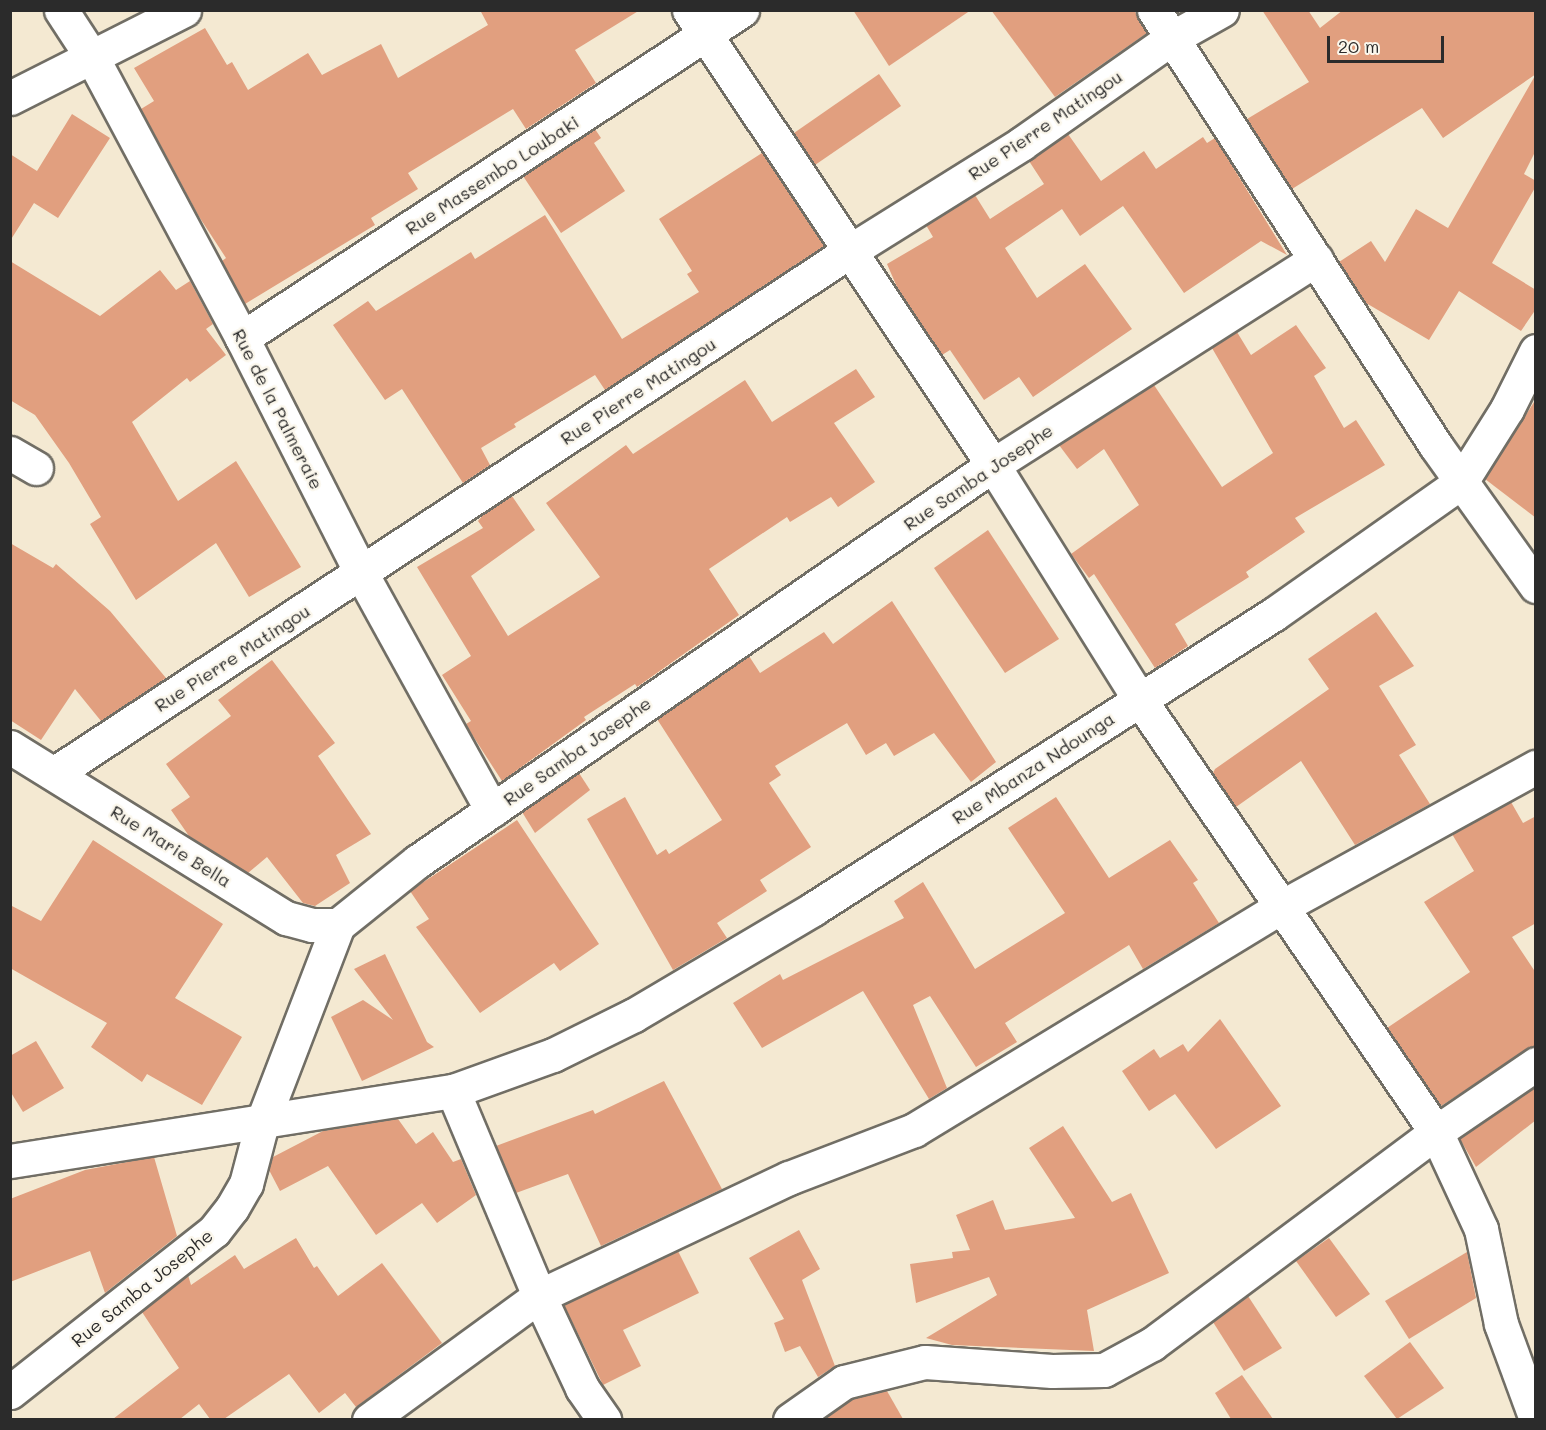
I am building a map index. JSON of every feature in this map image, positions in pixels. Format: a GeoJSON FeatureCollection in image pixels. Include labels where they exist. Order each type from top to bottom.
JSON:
{"type":"FeatureCollection","features":[{"type":"Feature","properties":{"kind":"street","name":"Rue de la Palmeraie"},"geometry":{"type":"LineString","coordinates":[[61,10],[93,59],[242,338],[361,573],[492,810]]}},
{"type":"Feature","properties":{"kind":"street"},"geometry":{"type":"LineString","coordinates":[[10,98],[93,59],[184,10]]}},
{"type":"Feature","properties":{"kind":"street","name":"Rue Massembo Loubaki"},"geometry":{"type":"LineString","coordinates":[[242,338],[696,24],[742,10]]}},
{"type":"Feature","properties":{"kind":"street"},"geometry":{"type":"LineString","coordinates":[[1154,10],[1461,482],[1536,586]]}},
{"type":"Feature","properties":{"kind":"street","name":"Rue Pierre Matingou"},"geometry":{"type":"LineString","coordinates":[[55,774],[850,251],[1022,144],[1172,38],[1222,10]]}},
{"type":"Feature","properties":{"kind":"street"},"geometry":{"type":"LineString","coordinates":[[696,24],[993,465],[1140,700],[1436,1131],[1481,1229],[1501,1324],[1533,1411]]}},
{"type":"Feature","properties":{"kind":"street","name":"Rue Samba Josephe"},"geometry":{"type":"LineString","coordinates":[[10,1392],[214,1231],[246,1184],[262,1123],[338,925],[418,861],[993,465],[1316,259]]}},
{"type":"Feature","properties":{"kind":"street","name":"Rue Mbanza Ndounga"},"geometry":{"type":"LineString","coordinates":[[10,1161],[453,1091],[553,1055],[634,1015],[813,909],[1274,614],[1461,482],[1507,409],[1536,351]]}},
{"type":"Feature","properties":{"kind":"street","name":"Rue Marie Bella"},"geometry":{"type":"LineString","coordinates":[[10,747],[286,918],[312,925],[338,925]]}},
{"type":"Feature","properties":{"kind":"street"},"geometry":{"type":"LineString","coordinates":[[369,1419],[539,1296],[789,1178],[914,1130],[1283,906],[1536,767]]}},
{"type":"Feature","properties":{"kind":"street"},"geometry":{"type":"LineString","coordinates":[[790,1419],[844,1382],[925,1362],[1052,1371],[1104,1370],[1152,1344],[1436,1131],[1536,1064]]}},
{"type":"Feature","properties":{"kind":"street"},"geometry":{"type":"LineString","coordinates":[[453,1091],[539,1296],[582,1388],[604,1419]]}},
{"type":"Feature","properties":{"kind":"building"},"geometry":{"type":"Polygon","coordinates":[[[480,10],[640,10],[575,50],[596,83],[526,129],[513,109],[408,173],[418,189],[371,218],[375,225],[245,304],[222,261],[226,258],[198,215],[141,109],[154,101],[134,68],[205,28],[227,65],[232,62],[248,90],[308,53],[322,75],[381,44],[398,78],[488,25],[480,10]]]}},
{"type":"Feature","properties":{"kind":"building"},"geometry":{"type":"Polygon","coordinates":[[[853,10],[971,10],[889,66],[853,10]]]}},
{"type":"Feature","properties":{"kind":"building"},"geometry":{"type":"Polygon","coordinates":[[[991,10],[1134,10],[1147,33],[1055,97],[991,10]]]}},
{"type":"Feature","properties":{"kind":"building"},"geometry":{"type":"Polygon","coordinates":[[[1262,10],[1308,10],[1320,28],[1343,10],[1536,10],[1536,74],[1443,138],[1422,108],[1292,189],[1247,119],[1309,82],[1262,10]]]}},
{"type":"Feature","properties":{"kind":"building"},"geometry":{"type":"Polygon","coordinates":[[[879,74],[901,106],[815,165],[794,133],[879,74]]]}},
{"type":"Feature","properties":{"kind":"building"},"geometry":{"type":"Polygon","coordinates":[[[1536,74],[1536,150],[1524,174],[1536,181],[1536,186],[1492,263],[1536,290],[1536,309],[1521,331],[1459,291],[1429,340],[1366,303],[1339,262],[1371,241],[1385,262],[1416,209],[1448,228],[1536,74]]]}},
{"type":"Feature","properties":{"kind":"building"},"geometry":{"type":"Polygon","coordinates":[[[72,114],[110,138],[58,218],[34,203],[10,241],[10,154],[37,171],[72,114]]]}},
{"type":"Feature","properties":{"kind":"building"},"geometry":{"type":"Polygon","coordinates":[[[595,129],[601,138],[594,143],[625,191],[561,233],[523,176],[595,129]]]}},
{"type":"Feature","properties":{"kind":"building"},"geometry":{"type":"Polygon","coordinates":[[[1068,134],[1101,181],[1144,151],[1156,169],[1203,137],[1207,143],[1215,138],[1287,255],[1261,241],[1184,293],[1123,206],[1080,236],[1062,209],[1005,248],[1037,298],[1085,264],[1132,329],[1033,397],[1019,377],[984,400],[950,350],[942,355],[897,287],[887,264],[933,237],[926,225],[975,195],[990,219],[1044,184],[1029,161],[1068,134]]]}},
{"type":"Feature","properties":{"kind":"building"},"geometry":{"type":"Polygon","coordinates":[[[762,153],[824,246],[605,390],[595,375],[514,424],[516,427],[481,448],[490,465],[463,483],[402,389],[385,400],[333,325],[368,301],[376,311],[471,252],[475,259],[545,215],[622,339],[699,292],[687,274],[692,271],[659,219],[762,153]]]}},
{"type":"Feature","properties":{"kind":"building"},"geometry":{"type":"Polygon","coordinates":[[[10,261],[100,316],[160,270],[176,290],[190,281],[213,324],[206,329],[226,355],[190,382],[187,378],[132,422],[178,501],[236,461],[301,567],[249,597],[216,543],[136,600],[90,524],[101,517],[69,463],[35,415],[10,400],[10,261]]]}},
{"type":"Feature","properties":{"kind":"building"},"geometry":{"type":"Polygon","coordinates":[[[1296,325],[1326,368],[1314,376],[1344,428],[1356,420],[1385,465],[1295,518],[1305,532],[1246,572],[1249,577],[1175,624],[1188,646],[1155,668],[1094,574],[1089,578],[1071,554],[1139,505],[1104,449],[1077,469],[1059,445],[1154,385],[1222,487],[1273,453],[1212,348],[1237,332],[1251,355],[1296,325]]]}},
{"type":"Feature","properties":{"kind":"building"},"geometry":{"type":"Polygon","coordinates":[[[856,369],[875,397],[834,423],[875,482],[838,507],[831,497],[790,522],[787,517],[709,569],[739,615],[637,687],[635,684],[584,717],[586,720],[502,781],[471,733],[466,724],[471,721],[442,675],[471,656],[417,567],[483,528],[478,521],[483,515],[512,496],[535,530],[471,576],[508,636],[600,577],[546,503],[626,445],[633,454],[745,380],[772,422],[856,369]]]}},
{"type":"Feature","properties":{"kind":"building"},"geometry":{"type":"Polygon","coordinates":[[[1536,399],[1536,518],[1485,479],[1536,399]]]}},
{"type":"Feature","properties":{"kind":"building"},"geometry":{"type":"Polygon","coordinates":[[[988,530],[1059,639],[1005,673],[934,568],[988,530]]]}},
{"type":"Feature","properties":{"kind":"building"},"geometry":{"type":"Polygon","coordinates":[[[10,543],[53,568],[56,564],[110,611],[166,678],[101,721],[75,689],[41,740],[10,720],[10,543]]]}},
{"type":"Feature","properties":{"kind":"building"},"geometry":{"type":"Polygon","coordinates":[[[892,601],[996,762],[971,782],[934,733],[894,756],[886,743],[866,755],[847,723],[775,766],[781,775],[769,783],[811,847],[760,880],[767,891],[717,923],[727,938],[673,970],[587,819],[625,797],[657,855],[666,849],[669,854],[722,820],[657,719],[749,656],[760,673],[824,632],[833,644],[892,601]]]}},
{"type":"Feature","properties":{"kind":"building"},"geometry":{"type":"Polygon","coordinates":[[[1376,612],[1414,666],[1379,686],[1416,745],[1399,755],[1430,804],[1355,845],[1301,761],[1236,807],[1213,773],[1215,769],[1329,689],[1308,659],[1376,612]]]}},
{"type":"Feature","properties":{"kind":"building"},"geometry":{"type":"Polygon","coordinates":[[[272,660],[335,743],[318,756],[371,834],[336,855],[350,883],[315,906],[303,903],[267,857],[248,873],[189,836],[171,810],[190,797],[166,764],[231,716],[218,700],[272,660]]]}},
{"type":"Feature","properties":{"kind":"building"},"geometry":{"type":"Polygon","coordinates":[[[579,773],[590,790],[535,833],[522,812],[579,773]]]}},
{"type":"Feature","properties":{"kind":"building"},"geometry":{"type":"Polygon","coordinates":[[[1056,797],[1109,878],[1170,840],[1198,880],[1193,883],[1219,923],[1143,969],[1129,945],[1005,1023],[1017,1042],[976,1067],[930,996],[913,1005],[947,1088],[929,1099],[863,991],[762,1048],[733,1003],[780,974],[783,980],[904,918],[894,901],[923,882],[975,969],[1065,913],[1008,828],[1056,797]]]}},
{"type":"Feature","properties":{"kind":"building"},"geometry":{"type":"Polygon","coordinates":[[[1511,802],[1523,823],[1536,816],[1536,923],[1512,937],[1536,973],[1536,1045],[1441,1106],[1387,1028],[1470,972],[1424,902],[1474,871],[1452,834],[1511,802]]]}},
{"type":"Feature","properties":{"kind":"building"},"geometry":{"type":"Polygon","coordinates":[[[517,820],[599,944],[560,971],[554,963],[480,1013],[416,927],[429,919],[410,891],[517,820]]]}},
{"type":"Feature","properties":{"kind":"building"},"geometry":{"type":"Polygon","coordinates":[[[93,840],[223,924],[175,998],[242,1037],[202,1105],[147,1074],[142,1082],[91,1047],[107,1023],[10,968],[10,905],[41,921],[93,840]]]}},
{"type":"Feature","properties":{"kind":"building"},"geometry":{"type":"Polygon","coordinates":[[[385,954],[427,1042],[434,1047],[362,1081],[331,1017],[363,1000],[393,1020],[354,969],[385,954]]]}},
{"type":"Feature","properties":{"kind":"building"},"geometry":{"type":"Polygon","coordinates":[[[1220,1019],[1281,1106],[1216,1149],[1175,1094],[1149,1111],[1122,1071],[1154,1049],[1160,1058],[1183,1044],[1188,1052],[1220,1019]]]}},
{"type":"Feature","properties":{"kind":"building"},"geometry":{"type":"Polygon","coordinates":[[[36,1041],[64,1088],[23,1112],[10,1091],[10,1056],[36,1041]]]}},
{"type":"Feature","properties":{"kind":"building"},"geometry":{"type":"Polygon","coordinates":[[[664,1081],[722,1189],[601,1246],[568,1174],[516,1193],[496,1146],[593,1110],[595,1114],[664,1081]]]}},
{"type":"Feature","properties":{"kind":"building"},"geometry":{"type":"Polygon","coordinates":[[[1536,1087],[1536,1120],[1476,1167],[1460,1139],[1536,1087]]]}},
{"type":"Feature","properties":{"kind":"building"},"geometry":{"type":"Polygon","coordinates":[[[398,1119],[416,1144],[433,1132],[453,1162],[461,1159],[476,1195],[437,1223],[422,1203],[376,1235],[328,1166],[280,1191],[269,1170],[273,1157],[323,1131],[398,1119]]]}},
{"type":"Feature","properties":{"kind":"building"},"geometry":{"type":"Polygon","coordinates":[[[1063,1126],[1112,1202],[1131,1193],[1169,1273],[1087,1310],[1094,1351],[952,1345],[926,1338],[997,1295],[989,1277],[916,1303],[910,1264],[953,1258],[952,1252],[970,1250],[956,1215],[993,1200],[1005,1230],[1075,1218],[1029,1148],[1063,1126]]]}},
{"type":"Feature","properties":{"kind":"building"},"geometry":{"type":"Polygon","coordinates":[[[154,1157],[177,1236],[105,1293],[90,1251],[10,1282],[10,1199],[85,1170],[154,1157]]]}},
{"type":"Feature","properties":{"kind":"building"},"geometry":{"type":"Polygon","coordinates":[[[799,1230],[820,1269],[802,1280],[835,1366],[818,1377],[800,1346],[785,1352],[774,1323],[784,1319],[749,1258],[799,1230]]]}},
{"type":"Feature","properties":{"kind":"building"},"geometry":{"type":"Polygon","coordinates":[[[296,1238],[314,1268],[317,1266],[338,1296],[382,1263],[442,1343],[356,1407],[345,1393],[319,1413],[289,1374],[224,1419],[210,1419],[199,1404],[180,1419],[113,1419],[179,1368],[142,1312],[188,1275],[191,1285],[235,1255],[244,1269],[296,1238]]]}},
{"type":"Feature","properties":{"kind":"building"},"geometry":{"type":"Polygon","coordinates":[[[1329,1238],[1370,1294],[1336,1317],[1296,1261],[1329,1238]]]}},
{"type":"Feature","properties":{"kind":"building"},"geometry":{"type":"Polygon","coordinates":[[[678,1251],[699,1293],[623,1330],[641,1366],[603,1385],[564,1305],[678,1251]]]}},
{"type":"Feature","properties":{"kind":"building"},"geometry":{"type":"Polygon","coordinates":[[[1467,1252],[1476,1298],[1409,1339],[1385,1301],[1467,1252]]]}},
{"type":"Feature","properties":{"kind":"building"},"geometry":{"type":"Polygon","coordinates":[[[1248,1296],[1282,1348],[1244,1371],[1213,1322],[1248,1296]]]}},
{"type":"Feature","properties":{"kind":"building"},"geometry":{"type":"Polygon","coordinates":[[[1410,1342],[1444,1388],[1397,1419],[1364,1376],[1410,1342]]]}},
{"type":"Feature","properties":{"kind":"building"},"geometry":{"type":"Polygon","coordinates":[[[1242,1375],[1273,1419],[1231,1419],[1215,1393],[1242,1375]]]}},
{"type":"Feature","properties":{"kind":"building"},"geometry":{"type":"Polygon","coordinates":[[[887,1391],[903,1419],[823,1419],[852,1399],[887,1391]]]}}]}
